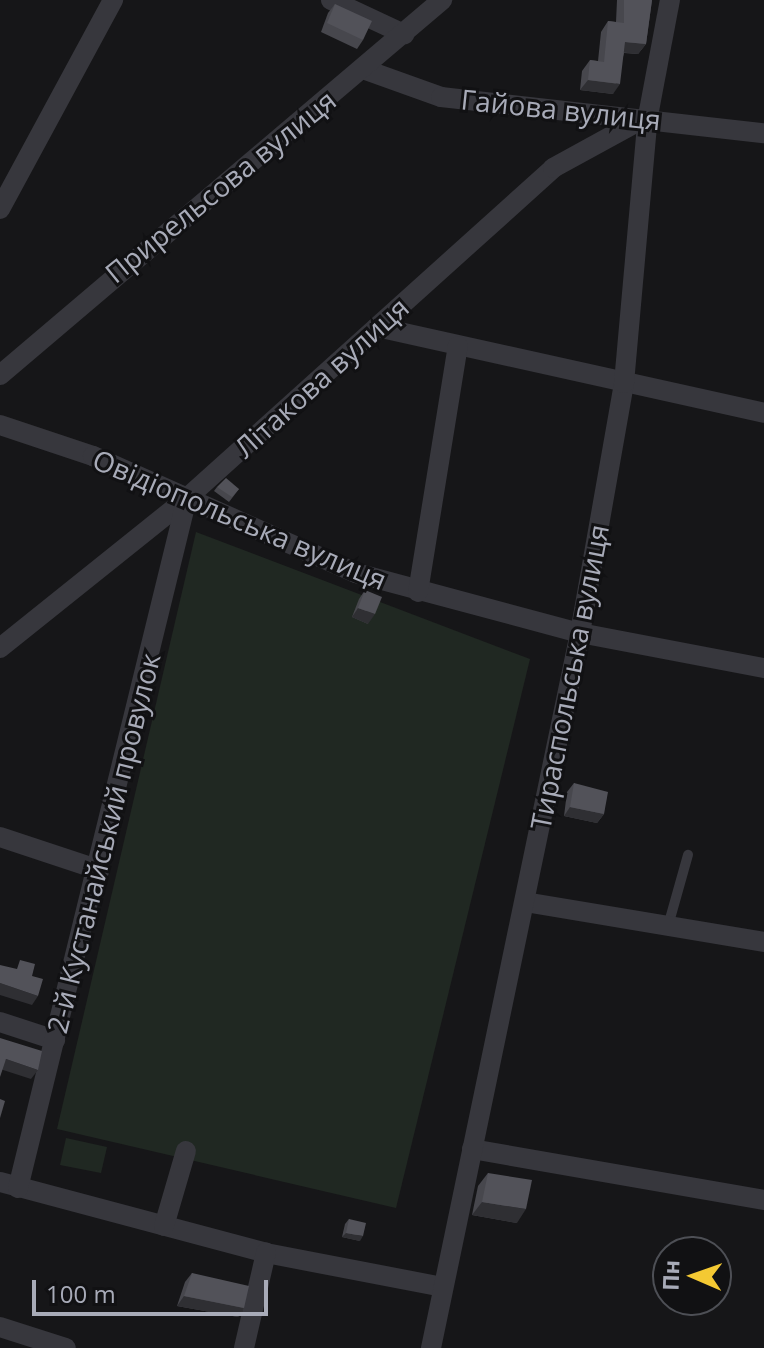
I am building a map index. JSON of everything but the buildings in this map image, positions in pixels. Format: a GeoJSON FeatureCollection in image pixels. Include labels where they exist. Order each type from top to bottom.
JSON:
{"type":"FeatureCollection","features":[{"type":"Feature","properties":{"kind":"street"},"geometry":{"type":"LineString","coordinates":[[0,209],[113,0]]}},
{"type":"Feature","properties":{"kind":"street"},"geometry":{"type":"LineString","coordinates":[[331,0],[404,34]]}},
{"type":"Feature","properties":{"kind":"street","name":"Прирельсова вулиця"},"geometry":{"type":"LineString","coordinates":[[0,375],[442,0]]}},
{"type":"Feature","properties":{"kind":"street","name":"Тираспольська вулиця"},"geometry":{"type":"LineString","coordinates":[[431,1348],[580,633],[624,383],[648,116],[670,0]]}},
{"type":"Feature","properties":{"kind":"street","name":"Гайова вулиця"},"geometry":{"type":"LineString","coordinates":[[363,69],[441,97],[648,116],[764,133]]}},
{"type":"Feature","properties":{"kind":"street","name":"Літакова вулиця"},"geometry":{"type":"LineString","coordinates":[[0,648],[187,498],[553,168],[648,116]]}},
{"type":"Feature","properties":{"kind":"street"},"geometry":{"type":"LineString","coordinates":[[377,327],[764,413]]}},
{"type":"Feature","properties":{"kind":"street"},"geometry":{"type":"LineString","coordinates":[[418,592],[458,346]]}},
{"type":"Feature","properties":{"kind":"street","name":"Овідіопольська вулиця"},"geometry":{"type":"LineString","coordinates":[[0,425],[187,498],[356,573],[580,633],[764,668]]}},
{"type":"Feature","properties":{"kind":"street","name":"2-й Кустанайський провулок"},"geometry":{"type":"LineString","coordinates":[[9,1185],[55,1040],[100,870],[187,498]]}},
{"type":"Feature","properties":{"kind":"street"},"geometry":{"type":"LineString","coordinates":[[0,837],[100,870]]}},
{"type":"Feature","properties":{"kind":"street"},"geometry":{"type":"LineString","coordinates":[[525,902],[764,942]]}},
{"type":"Feature","properties":{"kind":"street"},"geometry":{"type":"LineString","coordinates":[[0,1022],[55,1040]]}},
{"type":"Feature","properties":{"kind":"street"},"geometry":{"type":"LineString","coordinates":[[472,1149],[764,1200]]}},
{"type":"Feature","properties":{"kind":"street"},"geometry":{"type":"LineString","coordinates":[[164,1226],[186,1151]]}},
{"type":"Feature","properties":{"kind":"street"},"geometry":{"type":"LineString","coordinates":[[9,1185],[266,1253],[443,1287]]}},
{"type":"Feature","properties":{"kind":"street"},"geometry":{"type":"LineString","coordinates":[[244,1348],[266,1253]]}},
{"type":"Feature","properties":{"kind":"street"},"geometry":{"type":"LineString","coordinates":[[0,1327],[66,1348]]}},
{"type":"Feature","properties":{"kind":"lane"},"geometry":{"type":"LineString","coordinates":[[668,926],[688,855]]}},
{"type":"Feature","properties":{"kind":"shaded area"},"geometry":{"type":"Polygon","coordinates":[[[196,532],[530,659],[396,1208],[57,1129],[196,532]]]}},
{"type":"Feature","properties":{"kind":"shaded area"},"geometry":{"type":"Polygon","coordinates":[[[66,1138],[107,1147],[101,1173],[60,1165],[66,1138]]]}}]}
